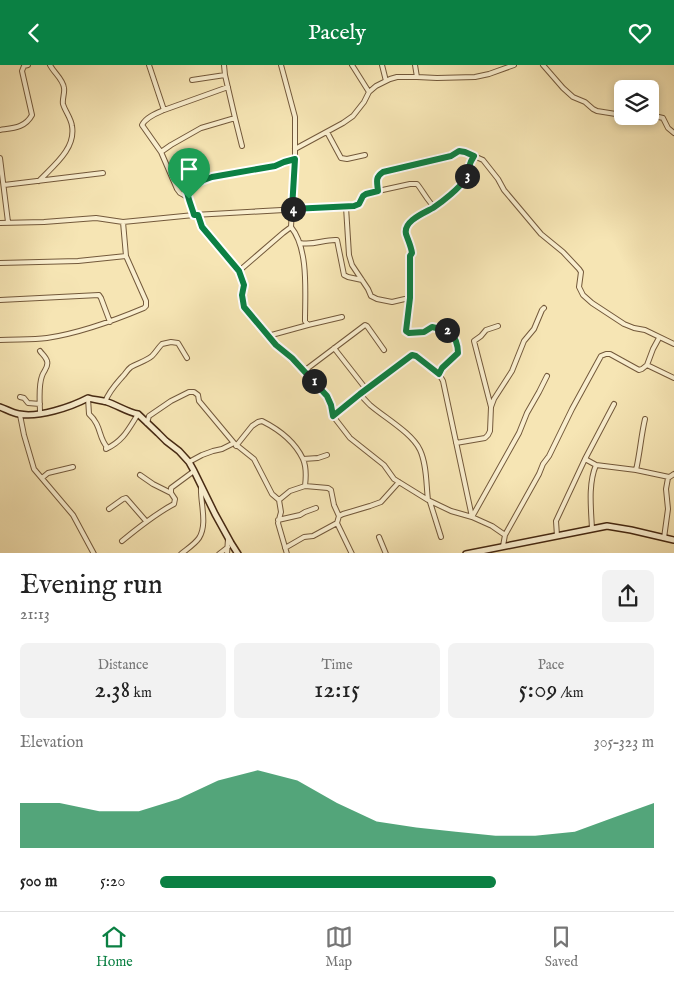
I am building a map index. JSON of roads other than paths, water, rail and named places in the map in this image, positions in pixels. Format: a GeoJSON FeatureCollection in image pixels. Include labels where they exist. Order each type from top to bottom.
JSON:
{"type":"FeatureCollection","features":[{"type":"Feature","properties":{"kind":"main road"},"geometry":{"type":"LineString","coordinates":[[0,407],[20,415],[34,415],[76,404],[88,398],[138,414],[189,462],[229,543],[237,553]]}},
{"type":"Feature","properties":{"kind":"main road"},"geometry":{"type":"LineString","coordinates":[[466,553],[607,526],[632,529],[674,539]]}},
{"type":"Feature","properties":{"kind":"street"},"geometry":{"type":"LineString","coordinates":[[0,131],[21,127],[32,115],[22,71],[24,66],[28,65]]}},
{"type":"Feature","properties":{"kind":"street"},"geometry":{"type":"LineString","coordinates":[[39,181],[65,153],[72,138],[72,123],[63,103],[64,87],[62,81],[50,65]]}},
{"type":"Feature","properties":{"kind":"street"},"geometry":{"type":"LineString","coordinates":[[149,65],[164,110]]}},
{"type":"Feature","properties":{"kind":"street"},"geometry":{"type":"LineString","coordinates":[[224,65],[242,146]]}},
{"type":"Feature","properties":{"kind":"street"},"geometry":{"type":"LineString","coordinates":[[281,65],[295,117],[295,159],[291,227],[300,243],[304,264],[305,321],[308,325]]}},
{"type":"Feature","properties":{"kind":"street"},"geometry":{"type":"LineString","coordinates":[[352,65],[369,92]]}},
{"type":"Feature","properties":{"kind":"street"},"geometry":{"type":"LineString","coordinates":[[382,65],[386,81]]}},
{"type":"Feature","properties":{"kind":"street"},"geometry":{"type":"LineString","coordinates":[[415,65],[417,77]]}},
{"type":"Feature","properties":{"kind":"street"},"geometry":{"type":"LineString","coordinates":[[295,149],[353,116],[364,103],[369,92],[386,81],[398,77],[474,77],[514,65]]}},
{"type":"Feature","properties":{"kind":"street"},"geometry":{"type":"LineString","coordinates":[[543,65],[573,97],[592,109],[614,114]]}},
{"type":"Feature","properties":{"kind":"street"},"geometry":{"type":"LineString","coordinates":[[192,80],[225,75]]}},
{"type":"Feature","properties":{"kind":"street"},"geometry":{"type":"LineString","coordinates":[[189,199],[177,189],[161,152],[142,125],[164,110],[228,87]]}},
{"type":"Feature","properties":{"kind":"street"},"geometry":{"type":"LineString","coordinates":[[659,117],[663,118],[668,128],[674,133]]}},
{"type":"Feature","properties":{"kind":"street"},"geometry":{"type":"LineString","coordinates":[[161,152],[170,145],[201,129],[235,118]]}},
{"type":"Feature","properties":{"kind":"street"},"geometry":{"type":"LineString","coordinates":[[327,132],[341,158],[347,159],[364,155]]}},
{"type":"Feature","properties":{"kind":"street"},"geometry":{"type":"LineString","coordinates":[[378,191],[377,177],[383,172],[451,156],[459,151],[484,160],[504,190],[541,233],[579,269],[581,272],[579,287],[583,295],[592,303],[624,323],[634,328],[646,330],[674,344]]}},
{"type":"Feature","properties":{"kind":"street"},"geometry":{"type":"LineString","coordinates":[[439,374],[442,368],[458,353],[457,346],[449,330],[432,327],[424,332],[406,331],[410,298],[410,256],[412,253],[405,231],[410,222],[441,203],[464,181],[474,156]]}},
{"type":"Feature","properties":{"kind":"street"},"geometry":{"type":"LineString","coordinates":[[0,159],[8,223]]}},
{"type":"Feature","properties":{"kind":"street"},"geometry":{"type":"LineString","coordinates":[[295,159],[275,166],[212,177],[190,185],[187,190],[189,199],[202,227],[239,271],[244,285],[242,295],[244,307],[276,345],[292,358],[327,396],[333,416],[350,438],[384,465],[394,479],[429,501],[451,511],[472,517],[492,526],[505,535]]}},
{"type":"Feature","properties":{"kind":"street"},"geometry":{"type":"LineString","coordinates":[[4,185],[103,173]]}},
{"type":"Feature","properties":{"kind":"street"},"geometry":{"type":"LineString","coordinates":[[0,223],[96,218],[124,222],[196,215],[346,207],[359,204],[363,196],[410,184],[418,184],[434,206]]}},
{"type":"Feature","properties":{"kind":"street"},"geometry":{"type":"LineString","coordinates":[[346,207],[349,255],[352,265],[371,296],[392,302],[410,298]]}},
{"type":"Feature","properties":{"kind":"street"},"geometry":{"type":"LineString","coordinates":[[0,340],[46,338],[79,331],[110,322],[144,308],[147,304],[126,255],[124,222]]}},
{"type":"Feature","properties":{"kind":"street"},"geometry":{"type":"LineString","coordinates":[[239,271],[291,227]]}},
{"type":"Feature","properties":{"kind":"street"},"geometry":{"type":"LineString","coordinates":[[300,243],[305,244],[337,239],[344,275],[362,280]]}},
{"type":"Feature","properties":{"kind":"street"},"geometry":{"type":"LineString","coordinates":[[0,263],[78,261],[126,255]]}},
{"type":"Feature","properties":{"kind":"street"},"geometry":{"type":"LineString","coordinates":[[0,300],[99,295],[102,298],[110,322]]}},
{"type":"Feature","properties":{"kind":"street"},"geometry":{"type":"LineString","coordinates":[[491,407],[512,371],[524,341],[534,329],[544,308]]}},
{"type":"Feature","properties":{"kind":"street"},"geometry":{"type":"LineString","coordinates":[[268,336],[342,317]]}},
{"type":"Feature","properties":{"kind":"street"},"geometry":{"type":"LineString","coordinates":[[304,371],[364,325],[368,326],[384,350]]}},
{"type":"Feature","properties":{"kind":"street"},"geometry":{"type":"LineString","coordinates":[[456,443],[485,438],[490,431],[491,407],[474,341],[486,330],[498,326]]}},
{"type":"Feature","properties":{"kind":"street"},"geometry":{"type":"LineString","coordinates":[[504,546],[505,535],[601,357],[606,354],[610,355],[639,370],[647,365],[659,338]]}},
{"type":"Feature","properties":{"kind":"street"},"geometry":{"type":"LineString","coordinates":[[105,402],[114,385],[127,370],[148,359],[162,344],[178,343],[187,359]]}},
{"type":"Feature","properties":{"kind":"street"},"geometry":{"type":"LineString","coordinates":[[334,348],[366,389]]}},
{"type":"Feature","properties":{"kind":"street"},"geometry":{"type":"LineString","coordinates":[[40,351],[46,358],[47,365],[42,375],[40,413]]}},
{"type":"Feature","properties":{"kind":"street"},"geometry":{"type":"LineString","coordinates":[[333,416],[412,355],[416,356],[439,374],[443,381],[472,517]]}},
{"type":"Feature","properties":{"kind":"street"},"geometry":{"type":"LineString","coordinates":[[647,365],[674,378]]}},
{"type":"Feature","properties":{"kind":"street"},"geometry":{"type":"LineString","coordinates":[[472,517],[519,433],[527,413],[547,376]]}},
{"type":"Feature","properties":{"kind":"street"},"geometry":{"type":"LineString","coordinates":[[147,423],[149,416],[171,401],[190,392],[198,395],[199,401],[235,444],[254,459],[272,494],[279,500],[282,512],[278,520],[279,530],[286,553]]}},
{"type":"Feature","properties":{"kind":"street"},"geometry":{"type":"LineString","coordinates":[[360,394],[370,405],[416,443],[421,452],[429,501],[441,537]]}},
{"type":"Feature","properties":{"kind":"street"},"geometry":{"type":"LineString","coordinates":[[20,397],[24,398],[28,403],[40,404]]}},
{"type":"Feature","properties":{"kind":"street"},"geometry":{"type":"LineString","coordinates":[[88,398],[89,414],[95,420],[107,447],[106,449],[118,443],[138,414]]}},
{"type":"Feature","properties":{"kind":"street"},"geometry":{"type":"LineString","coordinates":[[556,536],[556,521],[585,459],[614,404]]}},
{"type":"Feature","properties":{"kind":"street"},"geometry":{"type":"LineString","coordinates":[[20,415],[34,469],[73,515],[94,553]]}},
{"type":"Feature","properties":{"kind":"street"},"geometry":{"type":"LineString","coordinates":[[636,470],[644,419]]}},
{"type":"Feature","properties":{"kind":"street"},"geometry":{"type":"LineString","coordinates":[[189,462],[202,455],[235,444],[252,427],[262,421],[286,437],[294,445],[303,459],[305,486]]}},
{"type":"Feature","properties":{"kind":"street"},"geometry":{"type":"LineString","coordinates":[[303,459],[318,458],[326,455]]}},
{"type":"Feature","properties":{"kind":"street"},"geometry":{"type":"LineString","coordinates":[[585,459],[596,465],[636,470],[669,477],[674,474]]}},
{"type":"Feature","properties":{"kind":"street"},"geometry":{"type":"LineString","coordinates":[[592,529],[591,495],[596,465]]}},
{"type":"Feature","properties":{"kind":"street"},"geometry":{"type":"LineString","coordinates":[[42,478],[48,473],[73,467]]}},
{"type":"Feature","properties":{"kind":"street"},"geometry":{"type":"LineString","coordinates":[[171,493],[171,488],[194,471]]}},
{"type":"Feature","properties":{"kind":"street"},"geometry":{"type":"LineString","coordinates":[[122,541],[160,511],[174,504],[175,499],[171,493],[140,475]]}},
{"type":"Feature","properties":{"kind":"street"},"geometry":{"type":"LineString","coordinates":[[664,538],[668,501],[666,489],[669,477]]}},
{"type":"Feature","properties":{"kind":"street"},"geometry":{"type":"LineString","coordinates":[[339,516],[370,507],[381,501],[399,482]]}},
{"type":"Feature","properties":{"kind":"street"},"geometry":{"type":"LineString","coordinates":[[181,553],[199,538],[202,530],[201,485]]}},
{"type":"Feature","properties":{"kind":"street"},"geometry":{"type":"LineString","coordinates":[[279,500],[290,491],[305,486],[330,489],[339,516],[337,523],[352,553]]}},
{"type":"Feature","properties":{"kind":"street"},"geometry":{"type":"LineString","coordinates":[[110,509],[126,498],[146,521]]}},
{"type":"Feature","properties":{"kind":"street"},"geometry":{"type":"LineString","coordinates":[[278,520],[300,515],[316,508]]}},
{"type":"Feature","properties":{"kind":"street"},"geometry":{"type":"LineString","coordinates":[[285,548],[304,537],[313,535],[337,523]]}},
{"type":"Feature","properties":{"kind":"street"},"geometry":{"type":"LineString","coordinates":[[379,537],[386,553]]}},
{"type":"Feature","properties":{"kind":"street"},"geometry":{"type":"LineString","coordinates":[[219,553],[229,543]]}},
{"type":"Feature","properties":{"kind":"street"},"geometry":{"type":"LineString","coordinates":[[227,553],[229,543]]}}]}
